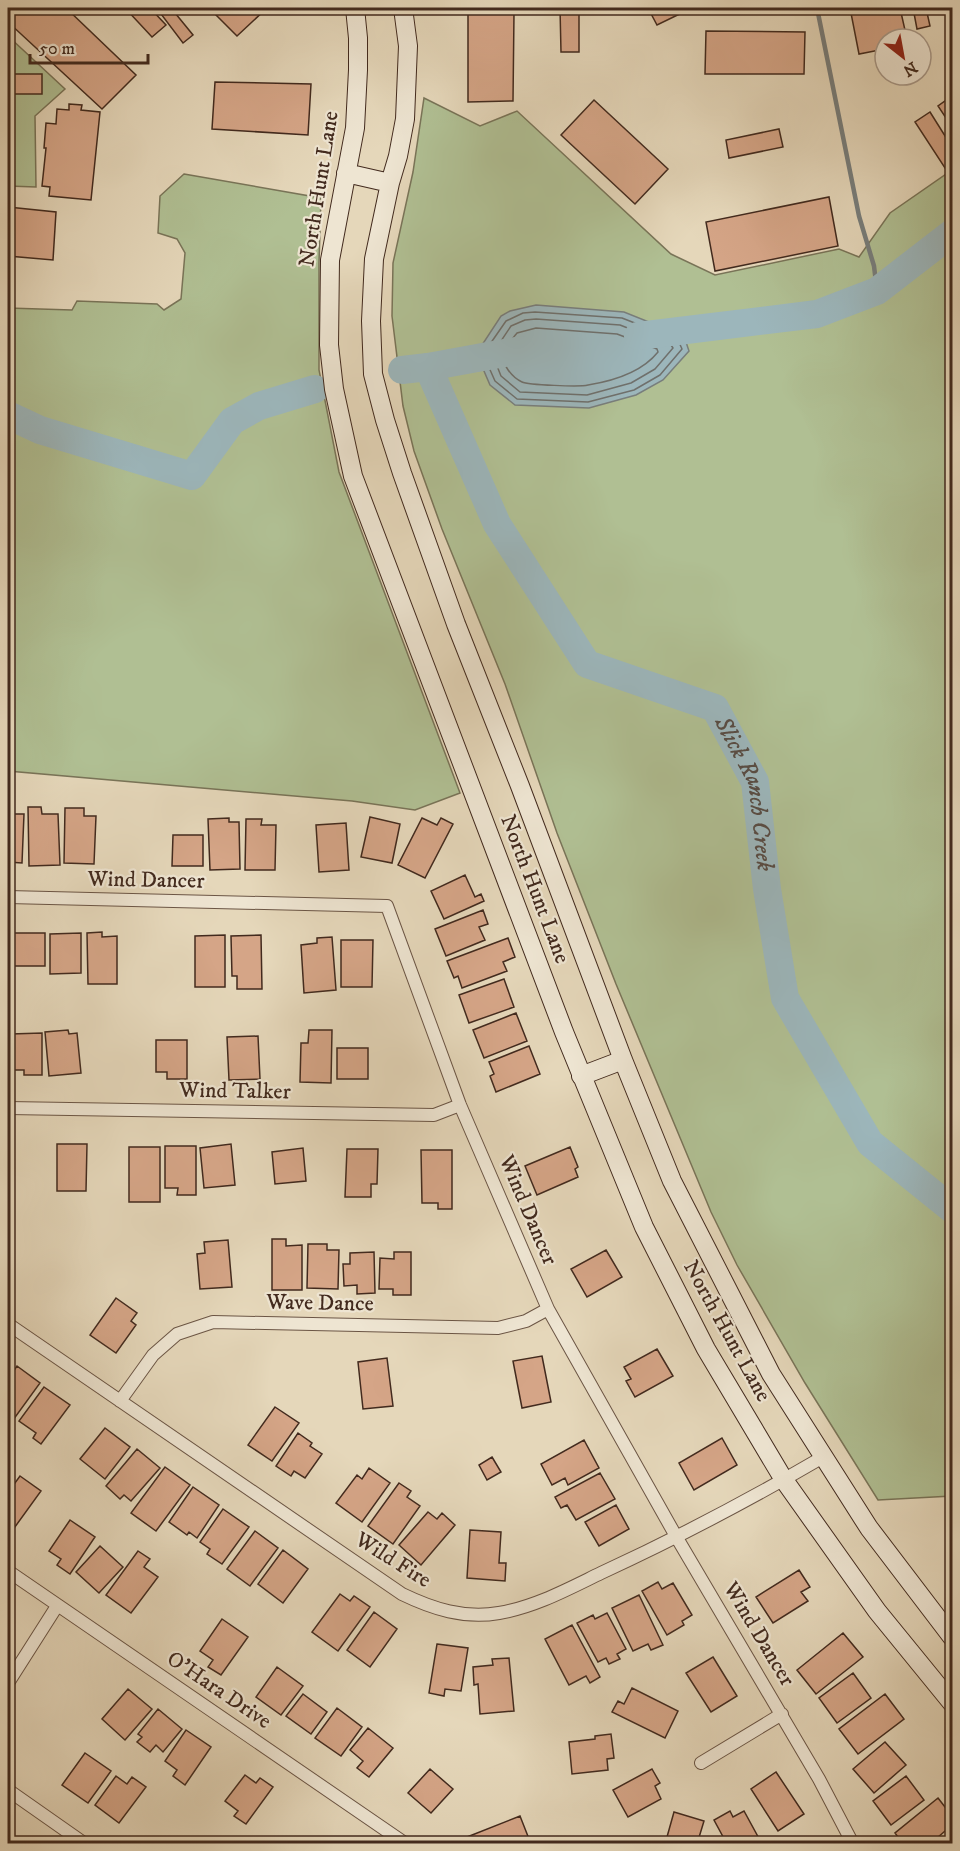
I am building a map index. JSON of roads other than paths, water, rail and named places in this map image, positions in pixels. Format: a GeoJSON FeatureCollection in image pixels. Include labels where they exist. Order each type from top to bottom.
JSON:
{"type":"FeatureCollection","features":[{"type":"Feature","properties":{"kind":"main road","name":"North Hunt Lane"},"geometry":{"type":"LineString","coordinates":[[355,8],[358,38],[355,128],[330,260],[329,345],[334,389],[353,476],[581,1076],[644,1227],[706,1349],[784,1480],[877,1611],[952,1703]]}},
{"type":"Feature","properties":{"kind":"main road","name":"North Hunt Lane"},"geometry":{"type":"LineString","coordinates":[[404,8],[408,46],[408,82],[401,141],[374,259],[371,321],[373,374],[385,420],[438,574],[623,1060],[672,1181],[771,1374],[869,1528],[952,1637]]}},
{"type":"Feature","properties":{"kind":"main road"},"geometry":{"type":"LineString","coordinates":[[346,173],[390,183]]}},
{"type":"Feature","properties":{"kind":"main road"},"geometry":{"type":"LineString","coordinates":[[581,1076],[623,1060]]}},
{"type":"Feature","properties":{"kind":"street","name":"Wind Dancer"},"geometry":{"type":"LineString","coordinates":[[8,897],[387,906],[460,1105],[548,1309],[677,1538],[782,1714],[853,1844]]}},
{"type":"Feature","properties":{"kind":"street","name":"Wind Talker"},"geometry":{"type":"LineString","coordinates":[[8,1108],[434,1115],[460,1105]]}},
{"type":"Feature","properties":{"kind":"street","name":"Wave Dance"},"geometry":{"type":"LineString","coordinates":[[120,1401],[153,1355],[177,1334],[213,1322],[498,1328],[526,1320],[548,1309]]}},
{"type":"Feature","properties":{"kind":"street","name":"Wild Fire"},"geometry":{"type":"LineString","coordinates":[[8,1323],[402,1594],[430,1607],[461,1614],[497,1614],[530,1606],[677,1538],[824,1457]]}},
{"type":"Feature","properties":{"kind":"street","name":"O'Hara Drive"},"geometry":{"type":"LineString","coordinates":[[8,1571],[406,1844]]}},
{"type":"Feature","properties":{"kind":"street"},"geometry":{"type":"LineString","coordinates":[[8,1683],[57,1605]]}},
{"type":"Feature","properties":{"kind":"street"},"geometry":{"type":"LineString","coordinates":[[700,1763],[782,1714]]}},
{"type":"Feature","properties":{"kind":"street"},"geometry":{"type":"LineString","coordinates":[[8,1790],[85,1844]]}},
{"type":"Feature","properties":{"kind":"water"},"geometry":{"type":"Polygon","coordinates":[[[536,305],[624,312],[684,336],[689,351],[663,380],[636,395],[589,408],[515,405],[490,385],[481,364],[482,345],[501,316],[510,311],[536,305]]]}},
{"type":"Feature","properties":{"kind":"waterway"},"geometry":{"type":"LineString","coordinates":[[817,8],[859,216],[874,266],[877,291]]}},
{"type":"Feature","properties":{"kind":"waterway"},"geometry":{"type":"LineString","coordinates":[[638,336],[817,314],[877,291],[952,233]]}},
{"type":"Feature","properties":{"kind":"waterway"},"geometry":{"type":"LineString","coordinates":[[428,367],[521,350]]}},
{"type":"Feature","properties":{"kind":"waterway","name":"Slick Ranch Creek"},"geometry":{"type":"LineString","coordinates":[[402,370],[428,367],[497,524],[587,664],[715,708],[755,782],[767,889],[785,998],[870,1143],[952,1209]]}},
{"type":"Feature","properties":{"kind":"waterway","name":"Slick Ranch Creek"},"geometry":{"type":"LineString","coordinates":[[8,417],[40,430],[192,476],[232,421],[259,406],[315,389]]}}]}
